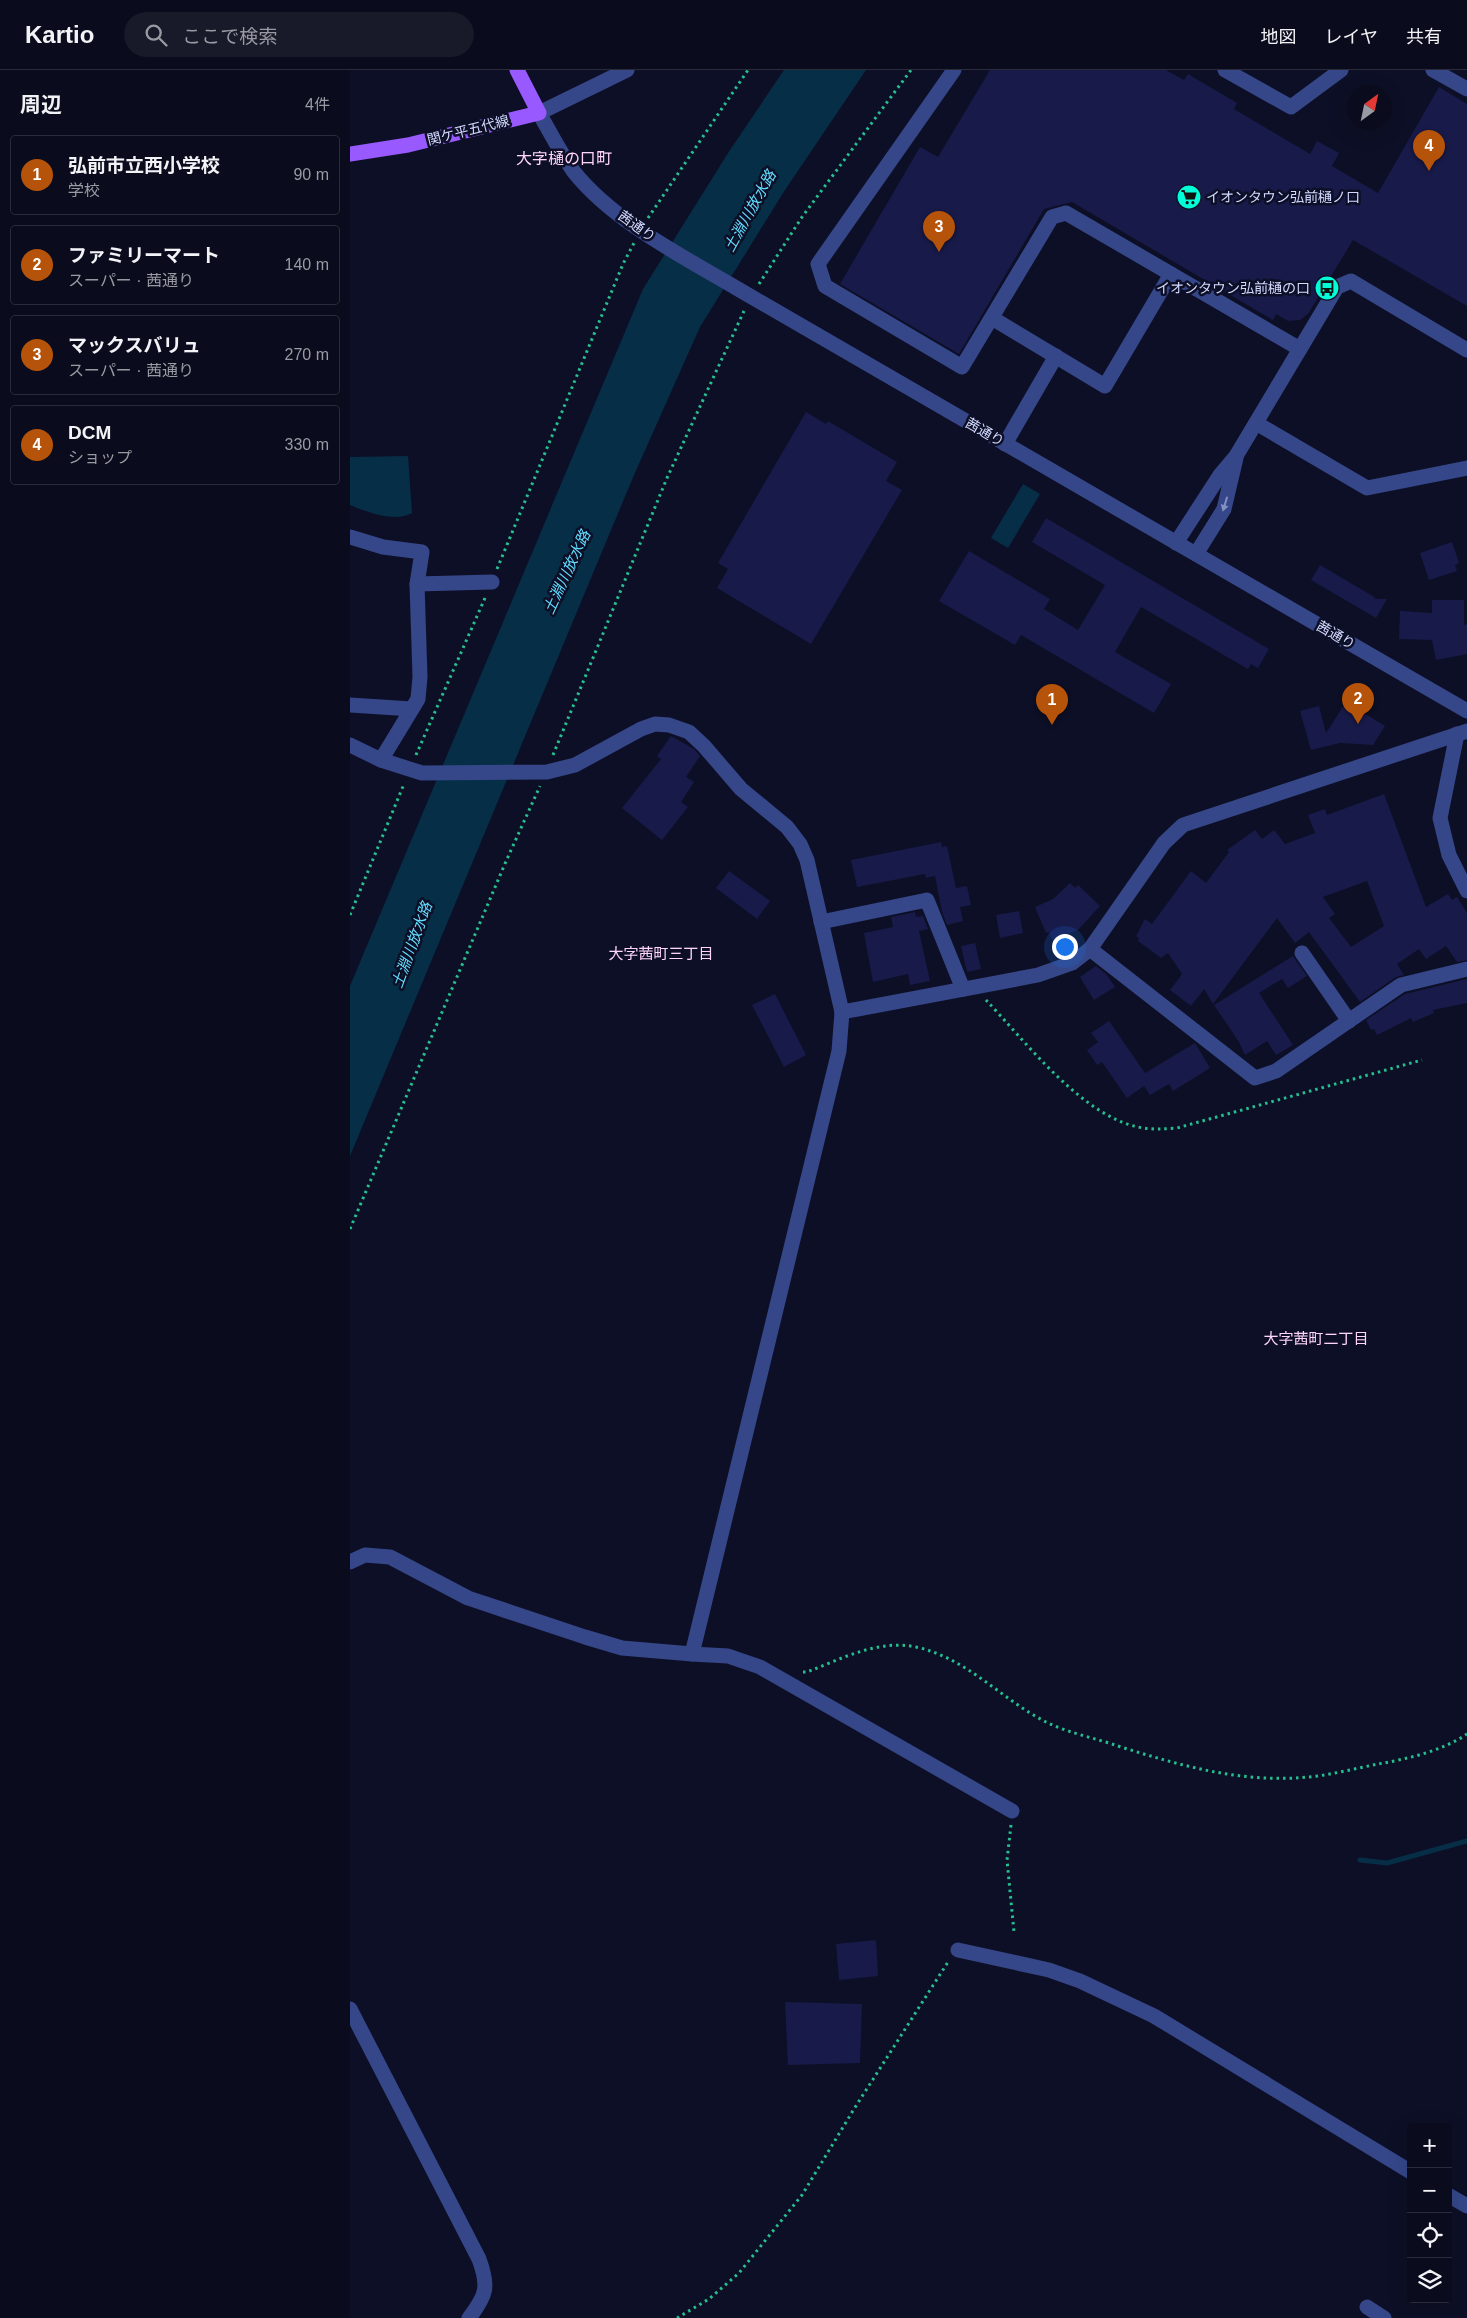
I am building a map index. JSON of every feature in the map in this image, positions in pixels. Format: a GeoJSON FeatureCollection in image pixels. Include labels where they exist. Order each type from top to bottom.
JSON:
{"type":"FeatureCollection","features":[{"type":"Feature","properties":{"kind":"main road"},"geometry":{"type":"LineString","coordinates":[[517,70],[539,113]]}},
{"type":"Feature","properties":{"kind":"main road","name":"関ケ平五代線"},"geometry":{"type":"LineString","coordinates":[[350,154],[408,145],[539,113]]}},
{"type":"Feature","properties":{"kind":"street"},"geometry":{"type":"LineString","coordinates":[[539,113],[627,70]]}},
{"type":"Feature","properties":{"kind":"street"},"geometry":{"type":"LineString","coordinates":[[954,70],[818,264],[825,286],[962,367],[1052,217],[1066,213],[1300,349]]}},
{"type":"Feature","properties":{"kind":"street"},"geometry":{"type":"LineString","coordinates":[[1225,70],[1291,107],[1341,70]]}},
{"type":"Feature","properties":{"kind":"street"},"geometry":{"type":"LineString","coordinates":[[1433,70],[1467,89]]}},
{"type":"Feature","properties":{"kind":"street","name":"茜通り"},"geometry":{"type":"LineString","coordinates":[[539,113],[574,172],[601,198],[641,230],[751,297],[1467,711]]}},
{"type":"Feature","properties":{"kind":"street"},"geometry":{"type":"LineString","coordinates":[[992,318],[1105,386],[1171,274]]}},
{"type":"Feature","properties":{"kind":"street"},"geometry":{"type":"LineString","coordinates":[[1176,543],[1220,475],[1236,456],[1337,287],[1351,281],[1467,350]]}},
{"type":"Feature","properties":{"kind":"street"},"geometry":{"type":"LineString","coordinates":[[1005,444],[1056,356]]}},
{"type":"Feature","properties":{"kind":"street"},"geometry":{"type":"LineString","coordinates":[[1256,423],[1367,488],[1467,468]]}},
{"type":"Feature","properties":{"kind":"street"},"geometry":{"type":"LineString","coordinates":[[1196,554],[1224,509],[1236,456]]}},
{"type":"Feature","properties":{"kind":"street"},"geometry":{"type":"LineString","coordinates":[[350,537],[383,547],[422,552],[417,584],[420,677],[418,699],[381,760]]}},
{"type":"Feature","properties":{"kind":"street"},"geometry":{"type":"LineString","coordinates":[[417,584],[492,582]]}},
{"type":"Feature","properties":{"kind":"street"},"geometry":{"type":"LineString","coordinates":[[350,705],[412,710]]}},
{"type":"Feature","properties":{"kind":"street"},"geometry":{"type":"LineString","coordinates":[[350,745],[381,760],[416,771],[547,772],[575,765],[641,729],[655,724],[669,725],[689,732],[704,746],[741,789],[788,827],[800,844],[807,860],[842,1012],[838,1051],[692,1654]]}},
{"type":"Feature","properties":{"kind":"street"},"geometry":{"type":"LineString","coordinates":[[1462,732],[1440,818],[1449,856],[1467,891]]}},
{"type":"Feature","properties":{"kind":"street"},"geometry":{"type":"LineString","coordinates":[[842,1012],[1038,975],[1072,963],[1090,949],[1164,843],[1183,825],[1462,732]]}},
{"type":"Feature","properties":{"kind":"street"},"geometry":{"type":"LineString","coordinates":[[821,922],[927,900],[968,988]]}},
{"type":"Feature","properties":{"kind":"street"},"geometry":{"type":"LineString","coordinates":[[1090,949],[1255,1078],[1276,1071],[1401,985],[1467,969]]}},
{"type":"Feature","properties":{"kind":"street"},"geometry":{"type":"LineString","coordinates":[[1302,952],[1349,1021]]}},
{"type":"Feature","properties":{"kind":"street"},"geometry":{"type":"LineString","coordinates":[[350,1562],[365,1555],[390,1557],[468,1598],[622,1648],[728,1656],[760,1667],[1012,1811]]}},
{"type":"Feature","properties":{"kind":"street"},"geometry":{"type":"LineString","coordinates":[[958,1950],[1049,1970],[1080,1981],[1146,2012],[1407,2170]]}},
{"type":"Feature","properties":{"kind":"street"},"geometry":{"type":"LineString","coordinates":[[350,2009],[479,2259],[486,2280],[483,2300],[469,2318]]}},
{"type":"Feature","properties":{"kind":"street"},"geometry":{"type":"LineString","coordinates":[[1452,2197],[1467,2206]]}},
{"type":"Feature","properties":{"kind":"street"},"geometry":{"type":"LineString","coordinates":[[1367,2307],[1384,2318]]}},
{"type":"Feature","properties":{"kind":"path"},"geometry":{"type":"LineString","coordinates":[[350,915],[416,771],[623,264],[641,230],[748,70]]}},
{"type":"Feature","properties":{"kind":"path"},"geometry":{"type":"LineString","coordinates":[[751,297],[802,217],[911,70]]}},
{"type":"Feature","properties":{"kind":"path"},"geometry":{"type":"LineString","coordinates":[[968,988],[1074,1091],[1104,1112],[1136,1127],[1153,1129],[1177,1128],[1422,1060]]}},
{"type":"Feature","properties":{"kind":"path"},"geometry":{"type":"LineString","coordinates":[[797,1671],[807,1672],[870,1648],[894,1645],[916,1647],[951,1659],[1048,1723],[1166,1761],[1203,1771],[1234,1776],[1273,1778],[1319,1776],[1392,1762],[1428,1752],[1467,1734]]}},
{"type":"Feature","properties":{"kind":"path"},"geometry":{"type":"LineString","coordinates":[[1012,1811],[1007,1860],[1014,1932]]}},
{"type":"Feature","properties":{"kind":"path"},"geometry":{"type":"LineString","coordinates":[[676,2318],[709,2300],[739,2273],[802,2195],[944,1967],[958,1950]]}},
{"type":"Feature","properties":{"kind":"water","name":"土淵川放水路"},"geometry":{"type":"Polygon","coordinates":[[[784,70],[866,70],[785,190],[700,327],[634,475],[350,1156],[350,986],[643,289],[730,150],[784,70]]]}},
{"type":"Feature","properties":{"kind":"water"},"geometry":{"type":"Polygon","coordinates":[[[408,456],[412,513],[405,516],[389,517],[350,505],[350,457],[408,456]]]}},
{"type":"Feature","properties":{"kind":"water"},"geometry":{"type":"Polygon","coordinates":[[[1023,484],[1040,494],[1008,548],[991,538],[1023,484]]]}},
{"type":"Feature","properties":{"kind":"building","name":"イオンタウン弘前樋ノ口"},"geometry":{"type":"Polygon","coordinates":[[[990,70],[1166,70],[1184,80],[1188,74],[1237,103],[1234,109],[1310,154],[1317,141],[1339,153],[1332,166],[1378,193],[1439,87],[1467,104],[1467,306],[1353,240],[1308,314],[1300,320],[1288,321],[1276,314],[1273,320],[1072,202],[1044,209],[959,354],[840,284],[920,147],[938,157],[990,70]]]}},
{"type":"Feature","properties":{"kind":"building"},"geometry":{"type":"Polygon","coordinates":[[[806,412],[826,424],[828,421],[897,462],[886,481],[902,490],[811,644],[717,588],[728,569],[718,563],[806,412]]]}},
{"type":"Feature","properties":{"kind":"building"},"geometry":{"type":"Polygon","coordinates":[[[1046,518],[1269,649],[1258,668],[1251,664],[1248,669],[1141,607],[1115,652],[1171,684],[1154,713],[1021,635],[1015,645],[939,601],[969,551],[1050,599],[1044,609],[1078,630],[1105,585],[1032,542],[1046,518]]]}},
{"type":"Feature","properties":{"kind":"building"},"geometry":{"type":"Polygon","coordinates":[[[1452,542],[1459,563],[1455,565],[1457,571],[1429,580],[1420,553],[1452,542]]]}},
{"type":"Feature","properties":{"kind":"building"},"geometry":{"type":"Polygon","coordinates":[[[1320,565],[1376,598],[1373,599],[1387,599],[1376,618],[1311,580],[1320,565]]]}},
{"type":"Feature","properties":{"kind":"building"},"geometry":{"type":"Polygon","coordinates":[[[1432,600],[1464,600],[1464,625],[1467,624],[1467,654],[1436,660],[1432,640],[1399,639],[1400,611],[1432,613],[1432,600]]]}},
{"type":"Feature","properties":{"kind":"building"},"geometry":{"type":"Polygon","coordinates":[[[1346,702],[1385,726],[1373,745],[1340,743],[1311,750],[1300,711],[1319,706],[1326,733],[1346,702]]]}},
{"type":"Feature","properties":{"kind":"building"},"geometry":{"type":"Polygon","coordinates":[[[671,736],[694,749],[700,756],[686,777],[694,782],[681,802],[688,807],[662,840],[622,808],[661,759],[657,756],[671,736]]]}},
{"type":"Feature","properties":{"kind":"building"},"geometry":{"type":"Polygon","coordinates":[[[1384,794],[1426,907],[1448,894],[1452,900],[1457,897],[1467,913],[1467,960],[1457,962],[1446,946],[1426,959],[1419,949],[1397,964],[1404,975],[1396,977],[1360,1002],[1309,932],[1295,943],[1277,918],[1213,1004],[1204,989],[1191,1006],[1170,990],[1182,974],[1168,953],[1161,958],[1138,941],[1139,938],[1136,936],[1145,919],[1152,924],[1191,871],[1206,883],[1229,852],[1227,850],[1255,830],[1262,839],[1274,830],[1285,844],[1315,833],[1308,815],[1325,809],[1327,815],[1384,794]],[[1367,881],[1323,897],[1335,914],[1329,918],[1351,947],[1384,926],[1367,881]]]}},
{"type":"Feature","properties":{"kind":"building"},"geometry":{"type":"Polygon","coordinates":[[[941,842],[942,847],[947,846],[956,888],[967,886],[971,905],[960,907],[963,921],[947,925],[942,912],[935,876],[926,878],[925,874],[857,887],[851,860],[941,842]]]}},
{"type":"Feature","properties":{"kind":"building"},"geometry":{"type":"Polygon","coordinates":[[[729,871],[770,901],[757,919],[716,888],[729,871]]]}},
{"type":"Feature","properties":{"kind":"building"},"geometry":{"type":"Polygon","coordinates":[[[1070,883],[1075,888],[1078,885],[1100,906],[1078,930],[1052,940],[1049,932],[1046,933],[1035,907],[1053,899],[1070,883]]]}},
{"type":"Feature","properties":{"kind":"building"},"geometry":{"type":"Polygon","coordinates":[[[1019,911],[1023,933],[1000,938],[996,915],[1019,911]]]}},
{"type":"Feature","properties":{"kind":"building"},"geometry":{"type":"Polygon","coordinates":[[[915,912],[916,917],[923,916],[928,929],[919,931],[930,981],[910,985],[908,974],[873,982],[864,933],[893,927],[891,917],[915,912]]]}},
{"type":"Feature","properties":{"kind":"building"},"geometry":{"type":"Polygon","coordinates":[[[975,943],[981,969],[967,972],[961,946],[975,943]]]}},
{"type":"Feature","properties":{"kind":"building"},"geometry":{"type":"Polygon","coordinates":[[[1293,956],[1307,976],[1288,988],[1282,979],[1259,993],[1293,1045],[1276,1055],[1267,1041],[1245,1055],[1239,1042],[1214,1005],[1293,956]]]}},
{"type":"Feature","properties":{"kind":"building"},"geometry":{"type":"Polygon","coordinates":[[[1096,966],[1106,974],[1115,987],[1094,1000],[1080,977],[1096,966]]]}},
{"type":"Feature","properties":{"kind":"building"},"geometry":{"type":"Polygon","coordinates":[[[1467,979],[1467,1003],[1433,1010],[1434,1013],[1413,1022],[1411,1018],[1377,1035],[1374,1029],[1371,1030],[1366,1020],[1405,994],[1467,979]]]}},
{"type":"Feature","properties":{"kind":"building"},"geometry":{"type":"Polygon","coordinates":[[[775,994],[806,1055],[784,1067],[752,1005],[775,994]]]}},
{"type":"Feature","properties":{"kind":"building"},"geometry":{"type":"Polygon","coordinates":[[[1109,1021],[1145,1073],[1195,1043],[1210,1068],[1173,1091],[1169,1084],[1150,1095],[1144,1086],[1127,1098],[1102,1062],[1097,1065],[1087,1050],[1098,1042],[1091,1033],[1109,1021]]]}},
{"type":"Feature","properties":{"kind":"building"},"geometry":{"type":"Polygon","coordinates":[[[876,1940],[878,1976],[839,1980],[836,1944],[876,1940]]]}},
{"type":"Feature","properties":{"kind":"building"},"geometry":{"type":"Polygon","coordinates":[[[785,2002],[862,2004],[860,2063],[788,2065],[785,2002]]]}},
{"type":"Feature","properties":{"kind":"waterway"},"geometry":{"type":"LineString","coordinates":[[1360,1860],[1387,1863],[1467,1841]]}},
{"type":"Feature","properties":{"kind":"place","name":"DCM"},"geometry":{"type":"Point","coordinates":[1429,171]}},
{"type":"Feature","properties":{"kind":"place","name":"イオンタウン弘前樋ノ口"},"geometry":{"type":"Point","coordinates":[1189,197]}},
{"type":"Feature","properties":{"kind":"place","name":"マックスバリュ"},"geometry":{"type":"Point","coordinates":[939,252]}},
{"type":"Feature","properties":{"kind":"place","name":"イオンタウン弘前樋の口"},"geometry":{"type":"Point","coordinates":[1327,288]}},
{"type":"Feature","properties":{"kind":"place","name":"ファミリーマート"},"geometry":{"type":"Point","coordinates":[1358,724]}},
{"type":"Feature","properties":{"kind":"place","name":"弘前市立西小学校"},"geometry":{"type":"Point","coordinates":[1052,725]}},
{"type":"Feature","properties":{"kind":"district","name":"大字樋の口町"},"geometry":{"type":"Point","coordinates":[564,158]}},
{"type":"Feature","properties":{"kind":"district","name":"大字茜町三丁目"},"geometry":{"type":"Point","coordinates":[661,954]}},
{"type":"Feature","properties":{"kind":"district","name":"大字茜町二丁目"},"geometry":{"type":"Point","coordinates":[1316,1339]}}]}
